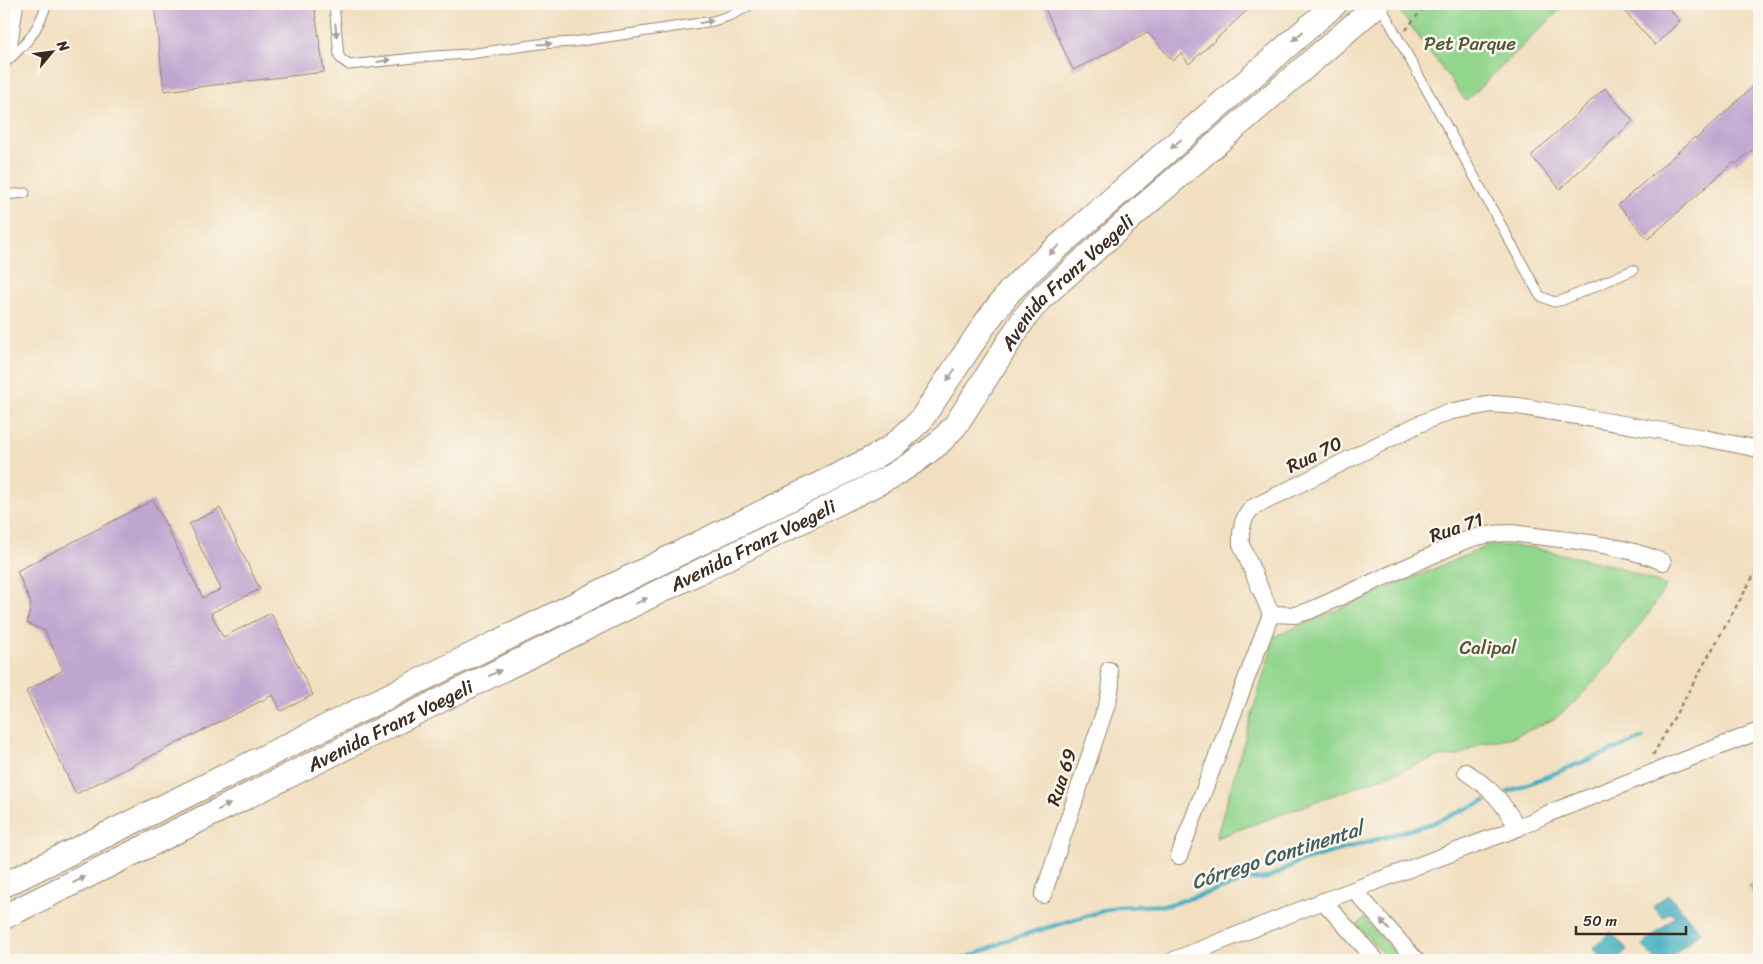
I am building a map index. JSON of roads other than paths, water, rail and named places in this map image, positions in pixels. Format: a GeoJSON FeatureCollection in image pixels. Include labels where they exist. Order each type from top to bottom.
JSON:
{"type":"FeatureCollection","features":[{"type":"Feature","properties":{"kind":"main road"},"geometry":{"type":"LineString","coordinates":[[4,45],[10,4]]}},
{"type":"Feature","properties":{"kind":"main road","name":"Avenida Franz Voegeli"},"geometry":{"type":"LineString","coordinates":[[4,885],[872,459],[893,446],[926,412],[987,321],[1010,291],[1335,4]]}},
{"type":"Feature","properties":{"kind":"main road","name":"Avenida Franz Voegeli"},"geometry":{"type":"LineString","coordinates":[[4,917],[892,476],[914,462],[940,441],[962,416],[1026,317],[1040,299],[1291,77],[1378,4]]}},
{"type":"Feature","properties":{"kind":"main road"},"geometry":{"type":"LineString","coordinates":[[1087,256],[1113,225],[1116,207],[1114,198]]}},
{"type":"Feature","properties":{"kind":"main road"},"geometry":{"type":"LineString","coordinates":[[926,412],[962,416]]}},
{"type":"Feature","properties":{"kind":"main road"},"geometry":{"type":"LineString","coordinates":[[926,412],[940,441]]}},
{"type":"Feature","properties":{"kind":"main road"},"geometry":{"type":"LineString","coordinates":[[32,871],[45,897]]}},
{"type":"Feature","properties":{"kind":"street","name":"Rua 70"},"geometry":{"type":"LineString","coordinates":[[1271,614],[1241,544],[1240,534],[1246,515],[1252,508],[1419,424],[1448,412],[1492,404],[1518,406],[1759,449]]}},
{"type":"Feature","properties":{"kind":"street","name":"Rua 71"},"geometry":{"type":"LineString","coordinates":[[1271,614],[1295,614],[1309,611],[1464,541],[1480,535],[1495,533],[1621,548],[1641,553],[1662,562]]}},
{"type":"Feature","properties":{"kind":"street"},"geometry":{"type":"LineString","coordinates":[[1179,856],[1271,614]]}},
{"type":"Feature","properties":{"kind":"street","name":"Rua 69"},"geometry":{"type":"LineString","coordinates":[[1043,895],[1108,701],[1111,685],[1109,670]]}},
{"type":"Feature","properties":{"kind":"street"},"geometry":{"type":"LineString","coordinates":[[1174,960],[1323,901],[1518,828],[1547,814],[1759,731]]}},
{"type":"Feature","properties":{"kind":"street"},"geometry":{"type":"LineString","coordinates":[[1466,772],[1487,786],[1500,800],[1518,828]]}},
{"type":"Feature","properties":{"kind":"street"},"geometry":{"type":"LineString","coordinates":[[1354,890],[1416,960]]}},
{"type":"Feature","properties":{"kind":"street"},"geometry":{"type":"LineString","coordinates":[[1323,901],[1376,960]]}},
{"type":"Feature","properties":{"kind":"lane"},"geometry":{"type":"LineString","coordinates":[[4,64],[23,47],[37,28],[47,4]]}},
{"type":"Feature","properties":{"kind":"lane"},"geometry":{"type":"LineString","coordinates":[[334,4],[339,56],[344,62],[349,64],[470,54],[539,44],[574,42],[713,21],[752,4]]}},
{"type":"Feature","properties":{"kind":"lane"},"geometry":{"type":"LineString","coordinates":[[1378,4],[1540,296],[1554,302],[1563,300],[1633,270]]}},
{"type":"Feature","properties":{"kind":"lane"},"geometry":{"type":"LineString","coordinates":[[4,195],[25,193]]}},
{"type":"Feature","properties":{"kind":"water"},"geometry":{"type":"Polygon","coordinates":[[[1668,894],[1701,932],[1668,960],[1656,960],[1642,945],[1675,916],[1671,912],[1663,918],[1653,907],[1668,894]]]}},
{"type":"Feature","properties":{"kind":"water"},"geometry":{"type":"Polygon","coordinates":[[[1611,932],[1627,950],[1616,960],[1604,960],[1593,948],[1611,932]]]}},
{"type":"Feature","properties":{"kind":"waterway","name":"Córrego Continental"},"geometry":{"type":"LineString","coordinates":[[1508,792],[1643,738]]}},
{"type":"Feature","properties":{"kind":"waterway","name":"Córrego Continental"},"geometry":{"type":"LineString","coordinates":[[961,960],[1013,938],[1116,907],[1168,905],[1249,880],[1268,878],[1298,862],[1433,823],[1485,801]]}},
{"type":"Feature","properties":{"kind":"park label","name":"Pet Parque"},"geometry":{"type":"Point","coordinates":[1470,43]}},
{"type":"Feature","properties":{"kind":"park label","name":"Calipal"},"geometry":{"type":"Point","coordinates":[1488,647]}}]}
